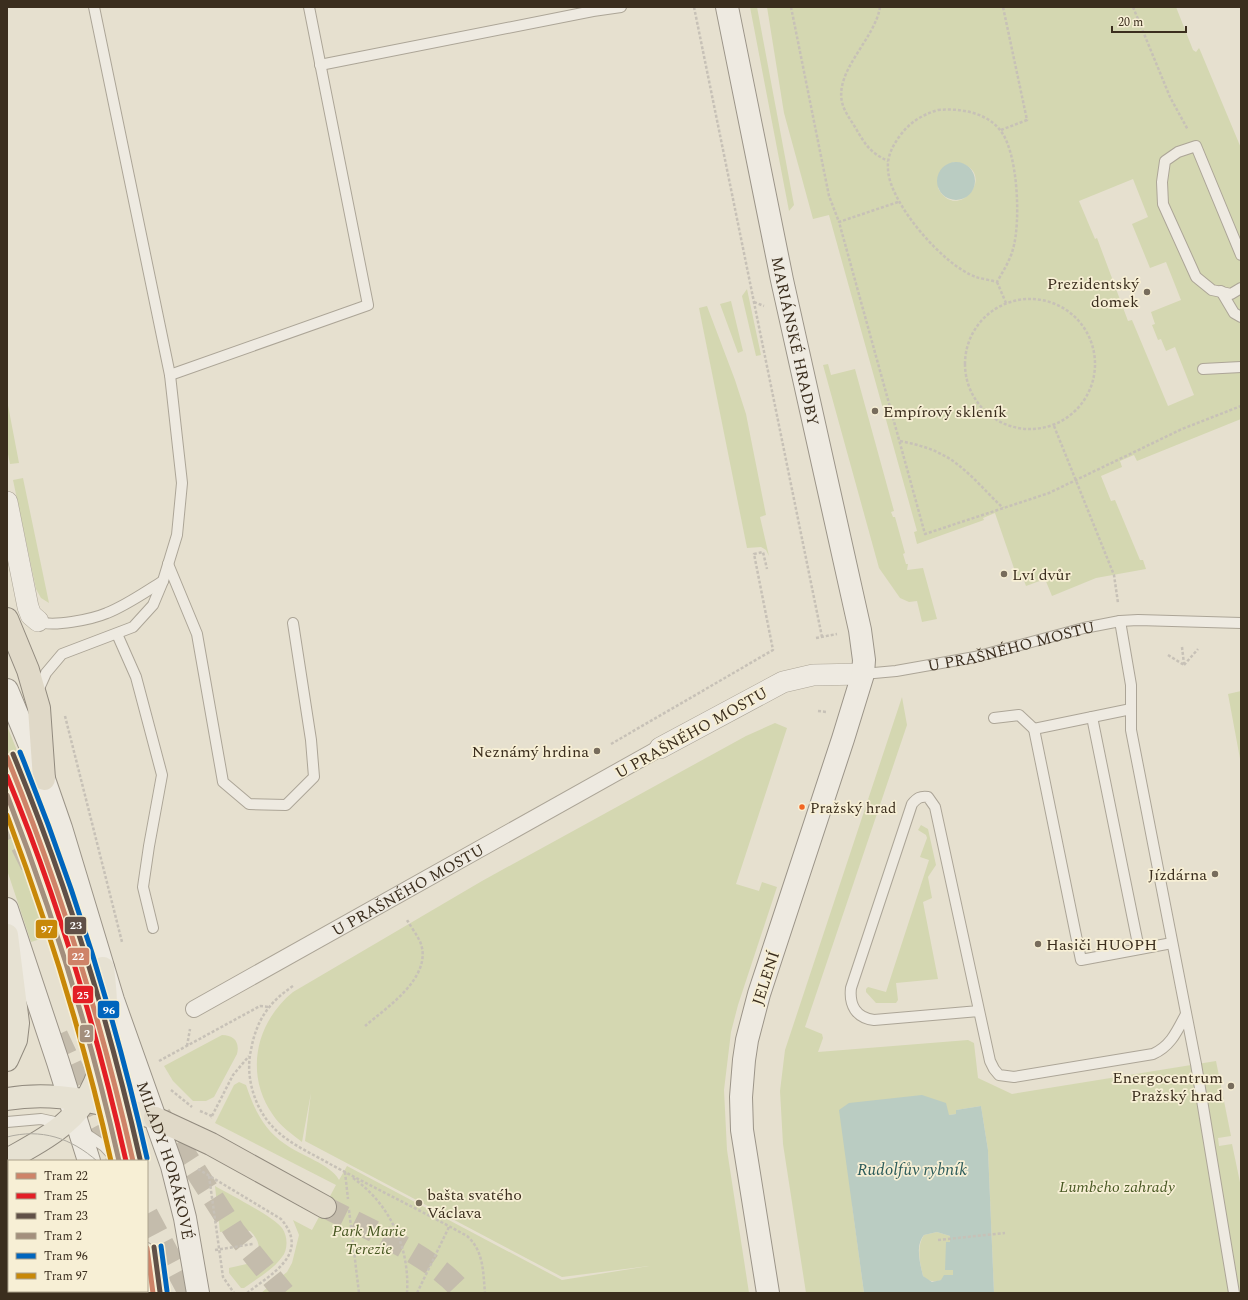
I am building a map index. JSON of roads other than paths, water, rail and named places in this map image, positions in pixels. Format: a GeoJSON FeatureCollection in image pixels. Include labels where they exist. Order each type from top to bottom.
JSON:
{"type":"FeatureCollection","features":[{"type":"Feature","properties":{"kind":"highway"},"geometry":{"type":"LineString","coordinates":[[7,619],[36,695],[41,724],[44,779]]}},
{"type":"Feature","properties":{"kind":"highway"},"geometry":{"type":"LineString","coordinates":[[155,1118],[211,1144],[325,1207]]}},
{"type":"Feature","properties":{"kind":"main road","name":"MARIÁNSKÉ HRADBY"},"geometry":{"type":"LineString","coordinates":[[727,7],[778,265],[860,630],[864,660],[863,674]]}},
{"type":"Feature","properties":{"kind":"main road","name":"JELENÍ"},"geometry":{"type":"LineString","coordinates":[[768,1293],[742,1130],[741,1098],[745,1053],[759,994],[863,674]]}},
{"type":"Feature","properties":{"kind":"main road","name":"MILADY HORÁKOVÉ"},"geometry":{"type":"LineString","coordinates":[[7,690],[44,779],[61,828],[103,968],[147,1066],[155,1118],[175,1177],[186,1225],[198,1293]]}},
{"type":"Feature","properties":{"kind":"main road"},"geometry":{"type":"LineString","coordinates":[[7,909],[75,1113],[89,1160]]}},
{"type":"Feature","properties":{"kind":"main road"},"geometry":{"type":"LineString","coordinates":[[7,934],[18,1023],[16,1040],[7,1060]]}},
{"type":"Feature","properties":{"kind":"main road"},"geometry":{"type":"LineString","coordinates":[[7,1160],[75,1113],[94,1086],[105,1044],[107,1001],[103,968]]}},
{"type":"Feature","properties":{"kind":"main road"},"geometry":{"type":"LineString","coordinates":[[7,1099],[32,1096],[75,1113],[132,1111],[155,1118]]}},
{"type":"Feature","properties":{"kind":"street"},"geometry":{"type":"LineString","coordinates":[[7,502],[28,607],[31,615],[38,621]]}},
{"type":"Feature","properties":{"kind":"street","name":"U PRAŠNÉHO MOSTU"},"geometry":{"type":"LineString","coordinates":[[194,1009],[660,748],[783,682],[813,675],[863,674]]}},
{"type":"Feature","properties":{"kind":"lane"},"geometry":{"type":"LineString","coordinates":[[36,695],[46,673],[62,654],[133,627],[153,604],[163,581],[177,535],[182,483],[170,375],[94,7]]}},
{"type":"Feature","properties":{"kind":"lane"},"geometry":{"type":"LineString","coordinates":[[170,375],[368,305],[309,7]]}},
{"type":"Feature","properties":{"kind":"lane"},"geometry":{"type":"LineString","coordinates":[[320,65],[589,9],[621,7]]}},
{"type":"Feature","properties":{"kind":"lane"},"geometry":{"type":"LineString","coordinates":[[1241,255],[1196,146],[1178,152],[1165,161],[1162,182],[1163,204],[1196,277],[1212,290],[1231,294],[1241,288]]}},
{"type":"Feature","properties":{"kind":"lane"},"geometry":{"type":"LineString","coordinates":[[1221,291],[1234,313],[1241,317]]}},
{"type":"Feature","properties":{"kind":"lane"},"geometry":{"type":"LineString","coordinates":[[1203,369],[1241,367]]}},
{"type":"Feature","properties":{"kind":"lane"},"geometry":{"type":"LineString","coordinates":[[168,564],[197,634],[223,782],[249,804],[286,805],[314,777],[311,740],[292,623]]}},
{"type":"Feature","properties":{"kind":"lane"},"geometry":{"type":"LineString","coordinates":[[38,621],[44,624],[56,624],[106,614],[163,581]]}},
{"type":"Feature","properties":{"kind":"lane","name":"U PRAŠNÉHO MOSTU"},"geometry":{"type":"LineString","coordinates":[[863,674],[896,671],[975,657],[1098,625],[1120,621],[1138,620],[1241,623]]}},
{"type":"Feature","properties":{"kind":"lane"},"geometry":{"type":"LineString","coordinates":[[1120,621],[1131,685],[1131,730],[1186,1014],[1234,1293]]}},
{"type":"Feature","properties":{"kind":"lane"},"geometry":{"type":"LineString","coordinates":[[117,634],[136,677],[162,775],[143,887],[153,928]]}},
{"type":"Feature","properties":{"kind":"lane"},"geometry":{"type":"LineString","coordinates":[[1034,729],[1131,709]]}},
{"type":"Feature","properties":{"kind":"lane"},"geometry":{"type":"LineString","coordinates":[[994,718],[1020,715],[1034,729],[1081,960],[1172,943]]}},
{"type":"Feature","properties":{"kind":"lane"},"geometry":{"type":"LineString","coordinates":[[1092,717],[1139,949]]}},
{"type":"Feature","properties":{"kind":"lane"},"geometry":{"type":"LineString","coordinates":[[979,1010],[874,1020],[861,1016],[855,1011],[851,1002],[851,988],[912,804],[916,799],[922,796],[928,797],[935,807],[979,1010],[990,1061],[994,1069],[999,1074],[1014,1077],[1153,1054],[1163,1049],[1171,1041],[1186,1014]]}},
{"type":"Feature","properties":{"kind":"lane"},"geometry":{"type":"LineString","coordinates":[[133,1160],[131,1132],[132,1111],[147,1066]]}},
{"type":"Feature","properties":{"kind":"lane"},"geometry":{"type":"LineString","coordinates":[[7,1122],[41,1119],[75,1113],[117,1160]]}},
{"type":"Feature","properties":{"kind":"lane"},"geometry":{"type":"LineString","coordinates":[[148,1256],[153,1293]]}},
{"type":"Feature","properties":{"kind":"water"},"geometry":{"type":"Polygon","coordinates":[[[952,162],[960,162],[970,167],[974,174],[974,188],[970,195],[960,200],[952,200],[942,195],[940,192],[937,185],[937,177],[942,167],[945,165],[952,162]]]}},
{"type":"Feature","properties":{"kind":"water","name":"Rudolfův rybník"},"geometry":{"type":"Polygon","coordinates":[[[922,1095],[946,1103],[949,1115],[956,1114],[956,1110],[981,1106],[988,1150],[994,1293],[864,1293],[839,1110],[849,1103],[922,1095]],[[937,1232],[924,1235],[921,1239],[919,1255],[923,1276],[932,1282],[941,1280],[944,1275],[953,1275],[953,1270],[945,1270],[946,1242],[950,1242],[950,1236],[937,1232]]]}},
{"type":"Feature","properties":{"kind":"tunnel"},"geometry":{"type":"LineString","coordinates":[[7,816],[107,1018]]}},
{"type":"Feature","properties":{"kind":"tunnel"},"geometry":{"type":"LineString","coordinates":[[57,1035],[94,1115],[118,1160]]}},
{"type":"Feature","properties":{"kind":"tunnel"},"geometry":{"type":"LineString","coordinates":[[160,1115],[235,1232],[284,1293]]}},
{"type":"Feature","properties":{"kind":"tunnel"},"geometry":{"type":"LineString","coordinates":[[325,1207],[418,1255],[435,1267],[463,1293]]}},
{"type":"Feature","properties":{"kind":"tunnel"},"geometry":{"type":"LineString","coordinates":[[148,1216],[189,1293]]}},
{"type":"Feature","properties":{"kind":"tram line","name":"96"},"geometry":{"type":"LineString","coordinates":[[20,752],[58,851],[92,952],[122,1055],[147,1158]]}},
{"type":"Feature","properties":{"kind":"tram line","name":"23"},"geometry":{"type":"LineString","coordinates":[[13,754],[33,803],[85,954],[115,1056],[140,1159]]}},
{"type":"Feature","properties":{"kind":"tram line","name":"22"},"geometry":{"type":"LineString","coordinates":[[7,757],[45,856],[78,956],[108,1058],[133,1160]]}},
{"type":"Feature","properties":{"kind":"tram line","name":"25"},"geometry":{"type":"LineString","coordinates":[[7,776],[43,869],[59,917],[89,1014],[115,1112],[126,1160]]}},
{"type":"Feature","properties":{"kind":"tram line","name":"2"},"geometry":{"type":"LineString","coordinates":[[7,795],[40,885],[70,976],[96,1068],[119,1160]]}},
{"type":"Feature","properties":{"kind":"tram line","name":"97"},"geometry":{"type":"LineString","coordinates":[[7,815],[52,943],[78,1029],[111,1160]]}},
{"type":"Feature","properties":{"kind":"tram line"},"geometry":{"type":"LineString","coordinates":[[7,1137],[32,1134],[55,1137],[77,1146],[96,1160]]}},
{"type":"Feature","properties":{"kind":"tram line","name":"96"},"geometry":{"type":"LineString","coordinates":[[161,1246],[167,1291]]}},
{"type":"Feature","properties":{"kind":"tram line","name":"23"},"geometry":{"type":"LineString","coordinates":[[154,1247],[160,1292]]}},
{"type":"Feature","properties":{"kind":"tram line","name":"22"},"geometry":{"type":"LineString","coordinates":[[148,1256],[153,1293]]}},
{"type":"Feature","properties":{"kind":"place","name":"Prezidentský domek"},"geometry":{"type":"Point","coordinates":[1147,292]}},
{"type":"Feature","properties":{"kind":"place","name":"Empírový skleník"},"geometry":{"type":"Point","coordinates":[875,411]}},
{"type":"Feature","properties":{"kind":"place","name":"Lví dvůr"},"geometry":{"type":"Point","coordinates":[1004,574]}},
{"type":"Feature","properties":{"kind":"place","name":"Neznámý hrdina"},"geometry":{"type":"Point","coordinates":[597,751]}},
{"type":"Feature","properties":{"kind":"place","name":"Pražský hrad"},"geometry":{"type":"Point","coordinates":[802,807]}},
{"type":"Feature","properties":{"kind":"place","name":"Jízdárna"},"geometry":{"type":"Point","coordinates":[1215,874]}},
{"type":"Feature","properties":{"kind":"place","name":"Hasiči HUOPH"},"geometry":{"type":"Point","coordinates":[1038,944]}},
{"type":"Feature","properties":{"kind":"place","name":"Energocentrum Pražský hrad"},"geometry":{"type":"Point","coordinates":[1231,1086]}},
{"type":"Feature","properties":{"kind":"place","name":"bašta svatého Václava"},"geometry":{"type":"Point","coordinates":[419,1203]}},
{"type":"Feature","properties":{"kind":"park label","name":"Lumbeho zahrady"},"geometry":{"type":"Point","coordinates":[1117,1186]}},
{"type":"Feature","properties":{"kind":"park label","name":"Park Marie Terezie"},"geometry":{"type":"Point","coordinates":[369,1239]}}]}
